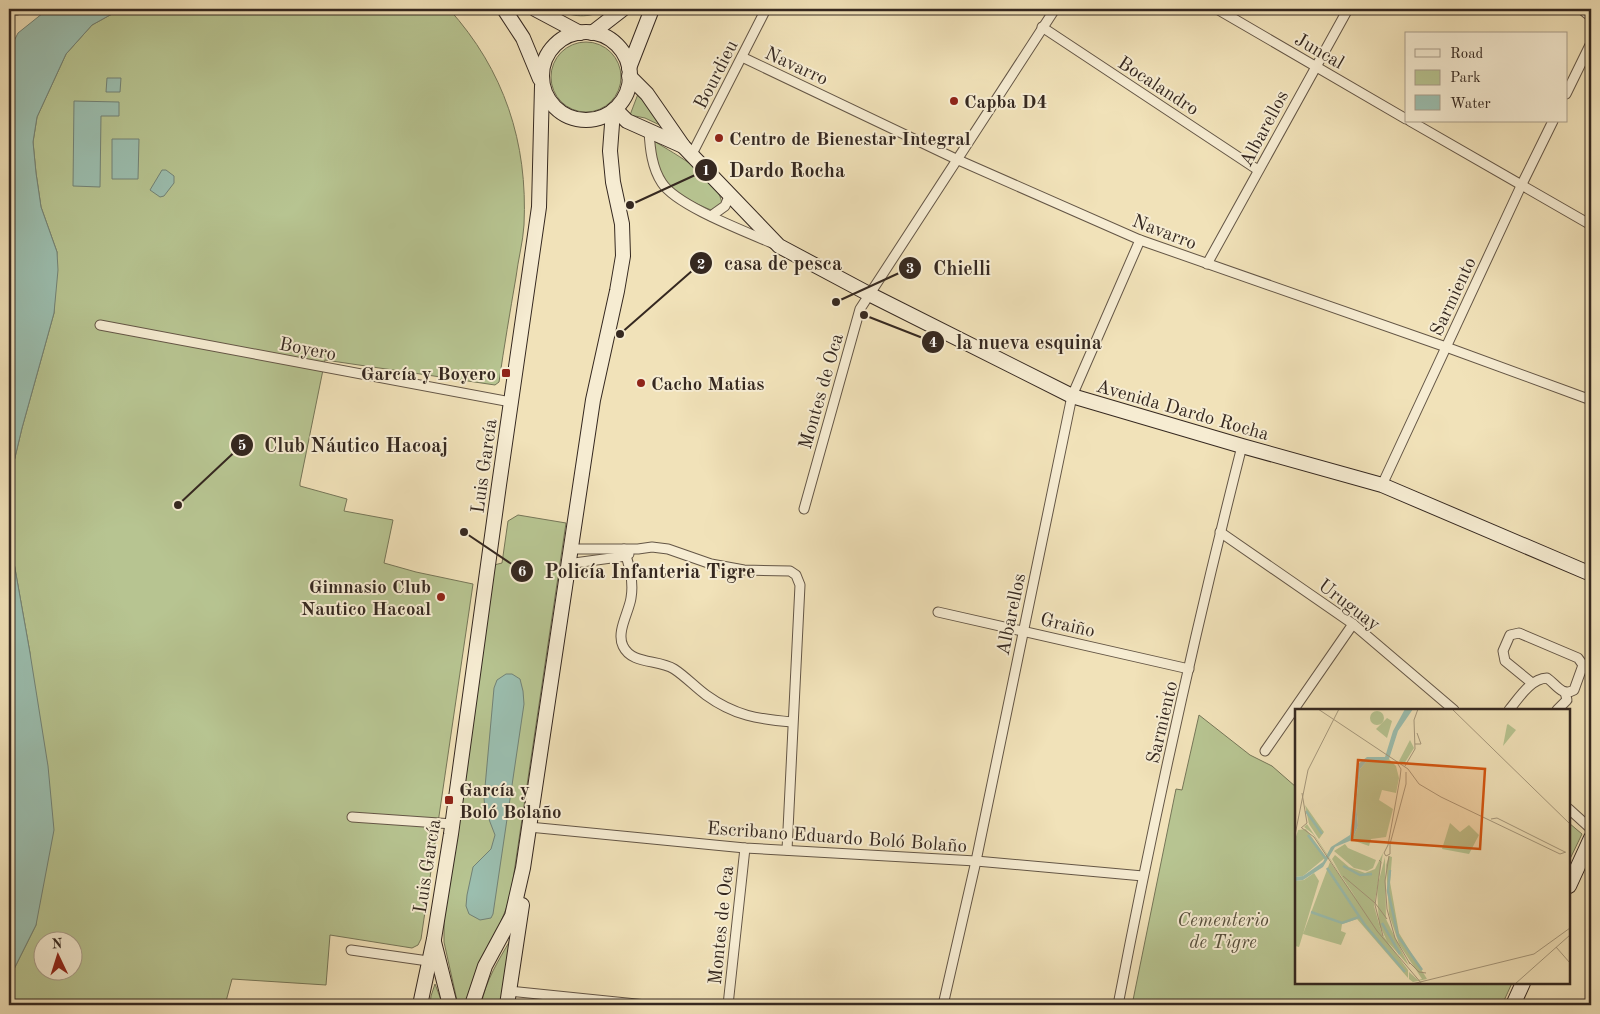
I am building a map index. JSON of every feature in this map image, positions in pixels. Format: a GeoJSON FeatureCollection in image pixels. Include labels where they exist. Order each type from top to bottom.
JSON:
{"type":"FeatureCollection","features":[{"type":"Feature","properties":{"kind":"main road","name":"Luis García"},"geometry":{"type":"LineString","coordinates":[[420,1005],[434,939],[452,824],[539,207],[542,83],[523,38],[504,9]]}},
{"type":"Feature","properties":{"kind":"main road"},"geometry":{"type":"LineString","coordinates":[[535,9],[586,33],[610,39],[623,53],[629,72]]}},
{"type":"Feature","properties":{"kind":"main road"},"geometry":{"type":"LineString","coordinates":[[623,9],[586,33],[560,40],[546,57],[542,68],[542,83],[554,106],[571,117],[581,119],[601,117],[614,110],[624,97],[628,87],[629,72],[652,9]]}},
{"type":"Feature","properties":{"kind":"main road","name":"Avenida Dardo Rocha"},"geometry":{"type":"LineString","coordinates":[[629,72],[688,150],[730,194],[744,212],[779,246],[868,294],[1072,396],[1382,485],[1591,574]]}},
{"type":"Feature","properties":{"kind":"main road"},"geometry":{"type":"LineString","coordinates":[[472,1005],[485,966],[512,916],[523,868],[569,549],[593,400],[615,300],[622,256],[622,224],[613,182],[610,151],[614,110]]}},
{"type":"Feature","properties":{"kind":"main road","name":"Avenida Dardo Rocha"},"geometry":{"type":"LineString","coordinates":[[614,110],[627,120],[688,150]]}},
{"type":"Feature","properties":{"kind":"main road"},"geometry":{"type":"LineString","coordinates":[[1570,884],[1591,838]]}},
{"type":"Feature","properties":{"kind":"main road"},"geometry":{"type":"LineString","coordinates":[[507,1005],[523,898],[523,868]]}},
{"type":"Feature","properties":{"kind":"main road","name":"Luis García"},"geometry":{"type":"LineString","coordinates":[[434,939],[450,1005]]}},
{"type":"Feature","properties":{"kind":"main road"},"geometry":{"type":"LineString","coordinates":[[1512,1005],[1522,984]]}},
{"type":"Feature","properties":{"kind":"street","name":"Bourdieu"},"geometry":{"type":"LineString","coordinates":[[688,150],[742,57],[766,9]]}},
{"type":"Feature","properties":{"kind":"street","name":"Montes de Oca"},"geometry":{"type":"LineString","coordinates":[[804,509],[860,309],[1055,9]]}},
{"type":"Feature","properties":{"kind":"street","name":"Juncal"},"geometry":{"type":"LineString","coordinates":[[1217,9],[1405,118]]}},
{"type":"Feature","properties":{"kind":"street","name":"Albarellos"},"geometry":{"type":"LineString","coordinates":[[1208,264],[1348,9]]}},
{"type":"Feature","properties":{"kind":"street"},"geometry":{"type":"LineString","coordinates":[[1581,9],[1591,17]]}},
{"type":"Feature","properties":{"kind":"street","name":"Bocalandro"},"geometry":{"type":"LineString","coordinates":[[1042,27],[1258,170]]}},
{"type":"Feature","properties":{"kind":"street"},"geometry":{"type":"LineString","coordinates":[[1568,90],[1591,43]]}},
{"type":"Feature","properties":{"kind":"street","name":"Navarro"},"geometry":{"type":"LineString","coordinates":[[742,57],[956,159],[1140,240],[1591,400]]}},
{"type":"Feature","properties":{"kind":"street"},"geometry":{"type":"LineString","coordinates":[[1412,122],[1591,225]]}},
{"type":"Feature","properties":{"kind":"street","name":"Sarmiento"},"geometry":{"type":"LineString","coordinates":[[1382,485],[1553,122]]}},
{"type":"Feature","properties":{"kind":"street","name":"Avenida Dardo Rocha"},"geometry":{"type":"LineString","coordinates":[[649,131],[653,163],[663,185],[678,198],[711,216],[779,246]]}},
{"type":"Feature","properties":{"kind":"street"},"geometry":{"type":"LineString","coordinates":[[711,216],[725,206],[730,194]]}},
{"type":"Feature","properties":{"kind":"street","name":"Albarellos"},"geometry":{"type":"LineString","coordinates":[[943,1005],[976,861],[1072,396],[1140,240]]}},
{"type":"Feature","properties":{"kind":"street","name":"Boyero"},"geometry":{"type":"LineString","coordinates":[[100,325],[511,402]]}},
{"type":"Feature","properties":{"kind":"street","name":"Sarmiento"},"geometry":{"type":"LineString","coordinates":[[1118,1005],[1143,876],[1220,532],[1242,446]]}},
{"type":"Feature","properties":{"kind":"street","name":"Uruguay"},"geometry":{"type":"LineString","coordinates":[[1220,532],[1353,624],[1453,709]]}},
{"type":"Feature","properties":{"kind":"street"},"geometry":{"type":"LineString","coordinates":[[567,564],[652,547],[668,550],[711,564],[744,570],[784,570],[796,575],[800,585],[787,850]]}},
{"type":"Feature","properties":{"kind":"street"},"geometry":{"type":"LineString","coordinates":[[569,549],[625,553]]}},
{"type":"Feature","properties":{"kind":"street"},"geometry":{"type":"LineString","coordinates":[[625,553],[632,580],[631,598],[621,640],[629,654],[638,659],[660,663],[673,668],[706,695],[729,710],[760,720],[792,722]]}},
{"type":"Feature","properties":{"kind":"street","name":"Graiño"},"geometry":{"type":"LineString","coordinates":[[938,612],[1189,669]]}},
{"type":"Feature","properties":{"kind":"street"},"geometry":{"type":"LineString","coordinates":[[1265,751],[1353,624]]}},
{"type":"Feature","properties":{"kind":"street"},"geometry":{"type":"LineString","coordinates":[[1510,709],[1532,683],[1541,678],[1547,678],[1569,693],[1576,687],[1583,665],[1581,661],[1519,633],[1513,633],[1508,639],[1503,656],[1505,661],[1532,683]]}},
{"type":"Feature","properties":{"kind":"street"},"geometry":{"type":"LineString","coordinates":[[1558,709],[1566,700],[1565,692]]}},
{"type":"Feature","properties":{"kind":"street"},"geometry":{"type":"LineString","coordinates":[[1570,810],[1591,829]]}},
{"type":"Feature","properties":{"kind":"street"},"geometry":{"type":"LineString","coordinates":[[352,817],[452,824]]}},
{"type":"Feature","properties":{"kind":"street","name":"Escribano Eduardo Boló Bolaño"},"geometry":{"type":"LineString","coordinates":[[529,827],[745,848],[976,861],[1143,876]]}},
{"type":"Feature","properties":{"kind":"street","name":"Montes de Oca"},"geometry":{"type":"LineString","coordinates":[[728,1005],[745,848]]}},
{"type":"Feature","properties":{"kind":"street"},"geometry":{"type":"LineString","coordinates":[[351,950],[428,961]]}},
{"type":"Feature","properties":{"kind":"street"},"geometry":{"type":"LineString","coordinates":[[509,991],[646,1005]]}},
{"type":"Feature","properties":{"kind":"green space"},"geometry":{"type":"Polygon","coordinates":[[[121,9],[187,9],[248,14],[304,9],[449,9],[468,32],[498,82],[517,136],[522,165],[524,225],[499,382],[495,385],[325,360],[300,486],[347,499],[344,511],[393,520],[384,563],[473,584],[421,939],[418,945],[412,948],[330,935],[326,985],[232,979],[225,1005],[9,1005],[9,979],[32,933],[32,982],[82,982],[82,932],[32,932],[36,925],[30,653],[11,546],[12,470],[54,313],[57,252],[41,207],[33,142],[37,117],[66,54],[92,25],[121,9]]]}},
{"type":"Feature","properties":{"kind":"green space"},"geometry":{"type":"Polygon","coordinates":[[[553,9],[608,9],[587,16],[580,16],[553,9]]]}},
{"type":"Feature","properties":{"kind":"green space"},"geometry":{"type":"Polygon","coordinates":[[[586,42],[605,48],[615,58],[621,77],[615,96],[605,106],[586,112],[567,106],[557,96],[551,77],[557,58],[567,48],[586,42]]]}},
{"type":"Feature","properties":{"kind":"green space"},"geometry":{"type":"Polygon","coordinates":[[[638,94],[664,127],[645,118],[630,115],[638,94]]]}},
{"type":"Feature","properties":{"kind":"green space"},"geometry":{"type":"Polygon","coordinates":[[[654,141],[685,160],[705,176],[714,185],[722,205],[711,210],[686,199],[669,186],[659,168],[654,141]]]}},
{"type":"Feature","properties":{"kind":"green space"},"geometry":{"type":"Polygon","coordinates":[[[518,515],[566,523],[511,893],[467,1005],[458,1005],[444,942],[444,909],[494,565],[502,563],[508,521],[518,515]]]}},
{"type":"Feature","properties":{"kind":"green space","name":"Cementerio de Tigre"},"geometry":{"type":"Polygon","coordinates":[[[1199,715],[1250,755],[1272,766],[1295,786],[1295,984],[1512,984],[1502,1005],[1132,1005],[1176,789],[1182,790],[1199,715]]]}},
{"type":"Feature","properties":{"kind":"green space"},"geometry":{"type":"Polygon","coordinates":[[[1570,824],[1582,834],[1570,859],[1570,824]]]}},
{"type":"Feature","properties":{"kind":"green space"},"geometry":{"type":"Polygon","coordinates":[[[511,939],[502,1005],[481,1005],[489,979],[511,939]]]}},
{"type":"Feature","properties":{"kind":"green space"},"geometry":{"type":"Polygon","coordinates":[[[435,984],[443,1005],[430,1005],[435,984]]]}},
{"type":"Feature","properties":{"kind":"water"},"geometry":{"type":"Polygon","coordinates":[[[48,9],[121,9],[92,25],[66,54],[37,117],[33,142],[41,207],[57,252],[58,270],[54,313],[12,470],[11,546],[48,766],[54,830],[36,925],[9,979],[9,335],[14,309],[9,247],[9,51],[18,33],[48,9]]]}},
{"type":"Feature","properties":{"kind":"water"},"geometry":{"type":"Polygon","coordinates":[[[187,9],[304,9],[248,14],[187,9]]]}},
{"type":"Feature","properties":{"kind":"water"},"geometry":{"type":"Polygon","coordinates":[[[107,78],[121,78],[120,92],[106,92],[107,78]]]}},
{"type":"Feature","properties":{"kind":"water"},"geometry":{"type":"Polygon","coordinates":[[[74,101],[119,102],[119,116],[101,116],[100,187],[73,186],[74,101]]]}},
{"type":"Feature","properties":{"kind":"water"},"geometry":{"type":"Polygon","coordinates":[[[112,139],[139,139],[138,179],[112,179],[112,139]]]}},
{"type":"Feature","properties":{"kind":"water"},"geometry":{"type":"Polygon","coordinates":[[[162,170],[166,170],[174,176],[174,183],[164,196],[160,197],[150,190],[162,170]]]}},
{"type":"Feature","properties":{"kind":"water"},"geometry":{"type":"Polygon","coordinates":[[[506,674],[512,674],[520,679],[524,704],[493,914],[491,918],[480,920],[469,914],[466,906],[467,895],[473,867],[491,849],[495,835],[485,809],[484,798],[494,688],[497,680],[506,674]]]}},
{"type":"Feature","properties":{"kind":"place","name":"Capba D4"},"geometry":{"type":"Point","coordinates":[954,101]}},
{"type":"Feature","properties":{"kind":"place","name":"Centro de Bienestar Integral"},"geometry":{"type":"Point","coordinates":[719,138]}},
{"type":"Feature","properties":{"kind":"place","name":"Dardo Rocha"},"geometry":{"type":"Point","coordinates":[630,205]}},
{"type":"Feature","properties":{"kind":"place","name":"Chielli"},"geometry":{"type":"Point","coordinates":[836,302]}},
{"type":"Feature","properties":{"kind":"place","name":"la nueva esquina"},"geometry":{"type":"Point","coordinates":[864,315]}},
{"type":"Feature","properties":{"kind":"place","name":"casa de pesca"},"geometry":{"type":"Point","coordinates":[620,334]}},
{"type":"Feature","properties":{"kind":"place","name":"García y Boyero"},"geometry":{"type":"Point","coordinates":[506,373]}},
{"type":"Feature","properties":{"kind":"place","name":"Cacho Matias"},"geometry":{"type":"Point","coordinates":[641,383]}},
{"type":"Feature","properties":{"kind":"place","name":"Club Náutico Hacoaj"},"geometry":{"type":"Point","coordinates":[178,505]}},
{"type":"Feature","properties":{"kind":"place","name":"Policía Infanteria Tigre"},"geometry":{"type":"Point","coordinates":[464,532]}},
{"type":"Feature","properties":{"kind":"place","name":"Gimnasio Club Nautico Hacoal"},"geometry":{"type":"Point","coordinates":[441,597]}},
{"type":"Feature","properties":{"kind":"place","name":"García y Boló Bolaño"},"geometry":{"type":"Point","coordinates":[449,800]}}]}
